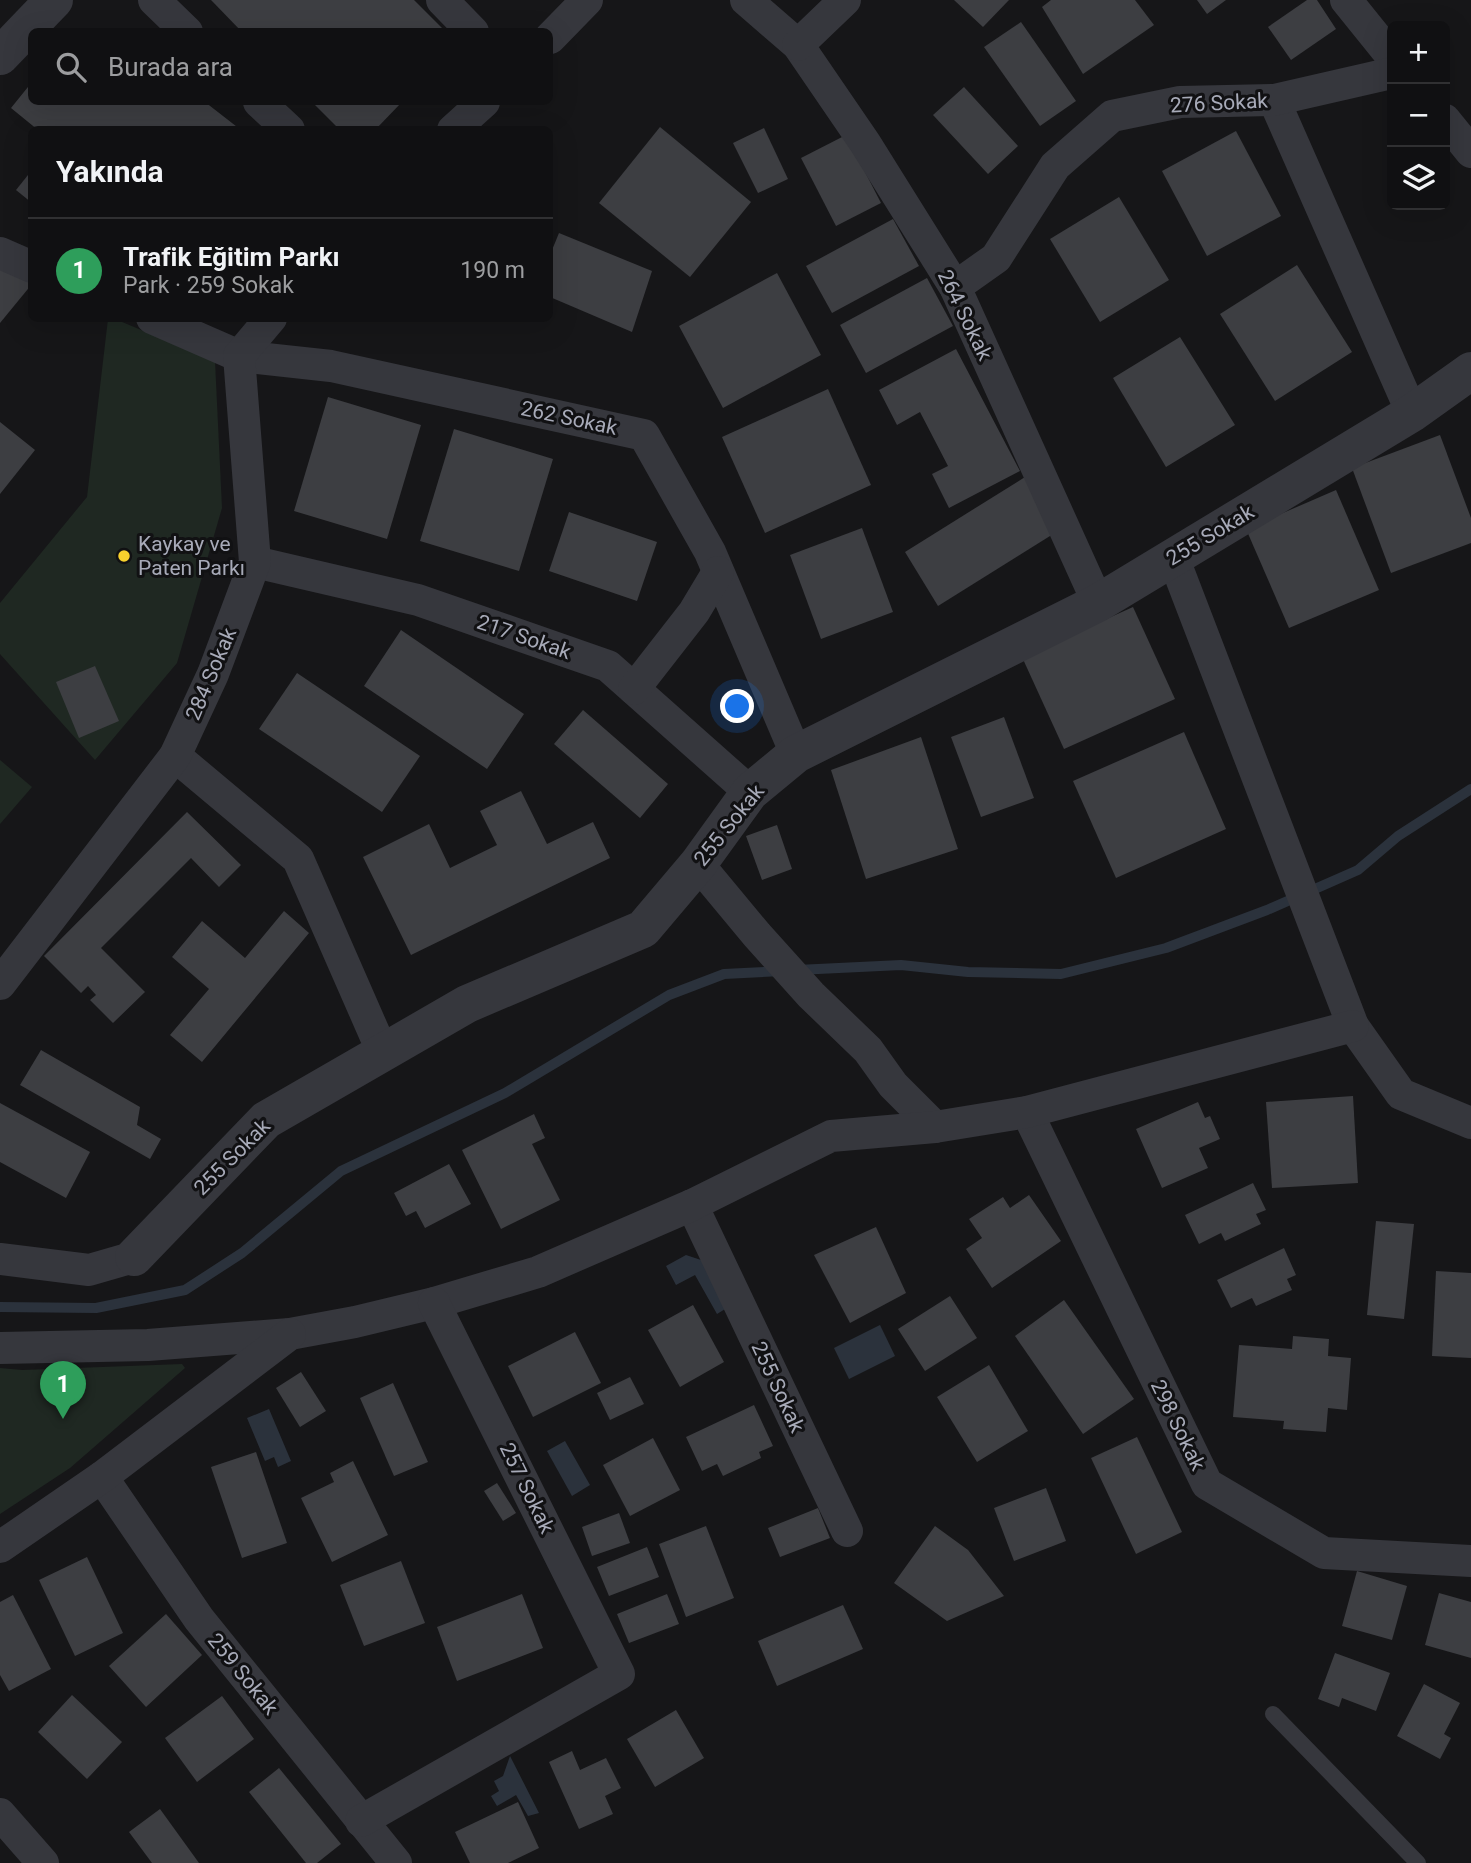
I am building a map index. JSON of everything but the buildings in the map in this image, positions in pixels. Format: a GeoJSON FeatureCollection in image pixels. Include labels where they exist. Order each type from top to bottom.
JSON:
{"type":"FeatureCollection","features":[{"type":"Feature","properties":{"kind":"street"},"geometry":{"type":"LineString","coordinates":[[0,56],[54,0]]}},
{"type":"Feature","properties":{"kind":"street"},"geometry":{"type":"LineString","coordinates":[[154,0],[183,28]]}},
{"type":"Feature","properties":{"kind":"street"},"geometry":{"type":"LineString","coordinates":[[442,0],[469,28]]}},
{"type":"Feature","properties":{"kind":"street"},"geometry":{"type":"LineString","coordinates":[[553,35],[587,0]]}},
{"type":"Feature","properties":{"kind":"street","name":"264 Sokak"},"geometry":{"type":"LineString","coordinates":[[746,0],[798,45],[864,143],[955,288],[1098,603]]}},
{"type":"Feature","properties":{"kind":"street"},"geometry":{"type":"LineString","coordinates":[[798,45],[845,0]]}},
{"type":"Feature","properties":{"kind":"street"},"geometry":{"type":"LineString","coordinates":[[1346,0],[1387,51]]}},
{"type":"Feature","properties":{"kind":"street","name":"276 Sokak"},"geometry":{"type":"LineString","coordinates":[[955,288],[996,258],[1055,166],[1112,116],[1180,102],[1274,100],[1387,74]]}},
{"type":"Feature","properties":{"kind":"street"},"geometry":{"type":"LineString","coordinates":[[1274,100],[1412,413]]}},
{"type":"Feature","properties":{"kind":"street"},"geometry":{"type":"LineString","coordinates":[[263,105],[285,126]]}},
{"type":"Feature","properties":{"kind":"street"},"geometry":{"type":"LineString","coordinates":[[457,126],[481,105]]}},
{"type":"Feature","properties":{"kind":"street"},"geometry":{"type":"LineString","coordinates":[[1450,126],[1471,152]]}},
{"type":"Feature","properties":{"kind":"street"},"geometry":{"type":"LineString","coordinates":[[0,254],[28,265]]}},
{"type":"Feature","properties":{"kind":"street","name":"262 Sokak"},"geometry":{"type":"LineString","coordinates":[[161,322],[239,356],[331,366],[644,435],[710,552],[796,754]]}},
{"type":"Feature","properties":{"kind":"street"},"geometry":{"type":"LineString","coordinates":[[239,356],[268,322]]}},
{"type":"Feature","properties":{"kind":"street","name":"284 Sokak"},"geometry":{"type":"LineString","coordinates":[[0,984],[175,756],[213,674],[256,562],[239,356]]}},
{"type":"Feature","properties":{"kind":"street","name":"255 Sokak"},"geometry":{"type":"LineString","coordinates":[[134,1257],[266,1120],[467,1004],[643,929],[698,864],[750,792],[796,754],[1098,603],[1412,413],[1471,371]]}},
{"type":"Feature","properties":{"kind":"street"},"geometry":{"type":"LineString","coordinates":[[1173,557],[1353,1026],[1401,1094],[1471,1123]]}},
{"type":"Feature","properties":{"kind":"street","name":"217 Sokak"},"geometry":{"type":"LineString","coordinates":[[256,562],[418,600],[608,666],[750,792]]}},
{"type":"Feature","properties":{"kind":"street"},"geometry":{"type":"LineString","coordinates":[[634,689],[694,612],[718,572]]}},
{"type":"Feature","properties":{"kind":"street"},"geometry":{"type":"LineString","coordinates":[[175,756],[298,859],[383,1053]]}},
{"type":"Feature","properties":{"kind":"street"},"geometry":{"type":"LineString","coordinates":[[698,864],[811,995],[868,1050],[893,1085],[935,1127]]}},
{"type":"Feature","properties":{"kind":"street"},"geometry":{"type":"LineString","coordinates":[[0,1348],[148,1345],[290,1334],[355,1322],[434,1303],[538,1272],[692,1205],[831,1136],[935,1127],[1027,1112],[1353,1026]]}},
{"type":"Feature","properties":{"kind":"street","name":"298 Sokak"},"geometry":{"type":"LineString","coordinates":[[1027,1112],[1207,1484],[1324,1553],[1471,1561]]}},
{"type":"Feature","properties":{"kind":"street","name":"255 Sokak"},"geometry":{"type":"LineString","coordinates":[[692,1205],[847,1531]]}},
{"type":"Feature","properties":{"kind":"street"},"geometry":{"type":"LineString","coordinates":[[6,1256],[89,1270],[134,1257]]}},
{"type":"Feature","properties":{"kind":"street","name":"257 Sokak"},"geometry":{"type":"LineString","coordinates":[[361,1821],[619,1674],[434,1303]]}},
{"type":"Feature","properties":{"kind":"street"},"geometry":{"type":"LineString","coordinates":[[0,1546],[102,1478],[290,1334]]}},
{"type":"Feature","properties":{"kind":"street","name":"259 Sokak"},"geometry":{"type":"LineString","coordinates":[[102,1478],[199,1619],[396,1863]]}},
{"type":"Feature","properties":{"kind":"street"},"geometry":{"type":"LineString","coordinates":[[0,1815],[43,1863]]}},
{"type":"Feature","properties":{"kind":"lane"},"geometry":{"type":"LineString","coordinates":[[1273,1714],[1418,1863]]}},
{"type":"Feature","properties":{"kind":"shaded area","name":"Kaykay ve Paten Parkı"},"geometry":{"type":"Polygon","coordinates":[[[108,322],[122,322],[215,361],[222,508],[177,663],[95,760],[0,654],[0,603],[87,497],[108,322]]]}},
{"type":"Feature","properties":{"kind":"shaded area"},"geometry":{"type":"Polygon","coordinates":[[[0,760],[32,787],[0,824],[0,760]]]}},
{"type":"Feature","properties":{"kind":"shaded area"},"geometry":{"type":"Polygon","coordinates":[[[686,1255],[704,1261],[730,1306],[717,1314],[695,1275],[676,1285],[666,1266],[686,1255]]]}},
{"type":"Feature","properties":{"kind":"shaded area"},"geometry":{"type":"Polygon","coordinates":[[[880,1325],[895,1356],[849,1379],[834,1348],[880,1325]]]}},
{"type":"Feature","properties":{"kind":"shaded area"},"geometry":{"type":"Polygon","coordinates":[[[182,1364],[185,1368],[70,1468],[0,1514],[0,1368],[22,1370],[182,1364]]]}},
{"type":"Feature","properties":{"kind":"shaded area"},"geometry":{"type":"Polygon","coordinates":[[[269,1409],[291,1461],[278,1467],[274,1457],[265,1461],[247,1418],[269,1409]]]}},
{"type":"Feature","properties":{"kind":"shaded area"},"geometry":{"type":"Polygon","coordinates":[[[565,1441],[590,1485],[572,1496],[547,1451],[565,1441]]]}},
{"type":"Feature","properties":{"kind":"shaded area"},"geometry":{"type":"Polygon","coordinates":[[[510,1756],[539,1813],[528,1816],[516,1795],[497,1806],[491,1796],[499,1791],[494,1781],[503,1776],[510,1756]]]}},
{"type":"Feature","properties":{"kind":"waterway"},"geometry":{"type":"LineString","coordinates":[[797,970],[901,965],[968,972],[1061,974],[1166,948],[1267,910],[1358,870],[1398,836],[1471,789]]}},
{"type":"Feature","properties":{"kind":"waterway"},"geometry":{"type":"LineString","coordinates":[[0,1307],[96,1308],[185,1290],[242,1253],[341,1171],[505,1093],[669,995],[724,974],[781,971]]}},
{"type":"Feature","properties":{"kind":"place","name":"Kaykay ve Paten Parkı"},"geometry":{"type":"Point","coordinates":[124,556]}},
{"type":"Feature","properties":{"kind":"place","name":"Trafik Eğitim Parkı"},"geometry":{"type":"Point","coordinates":[63,1419]}}]}
